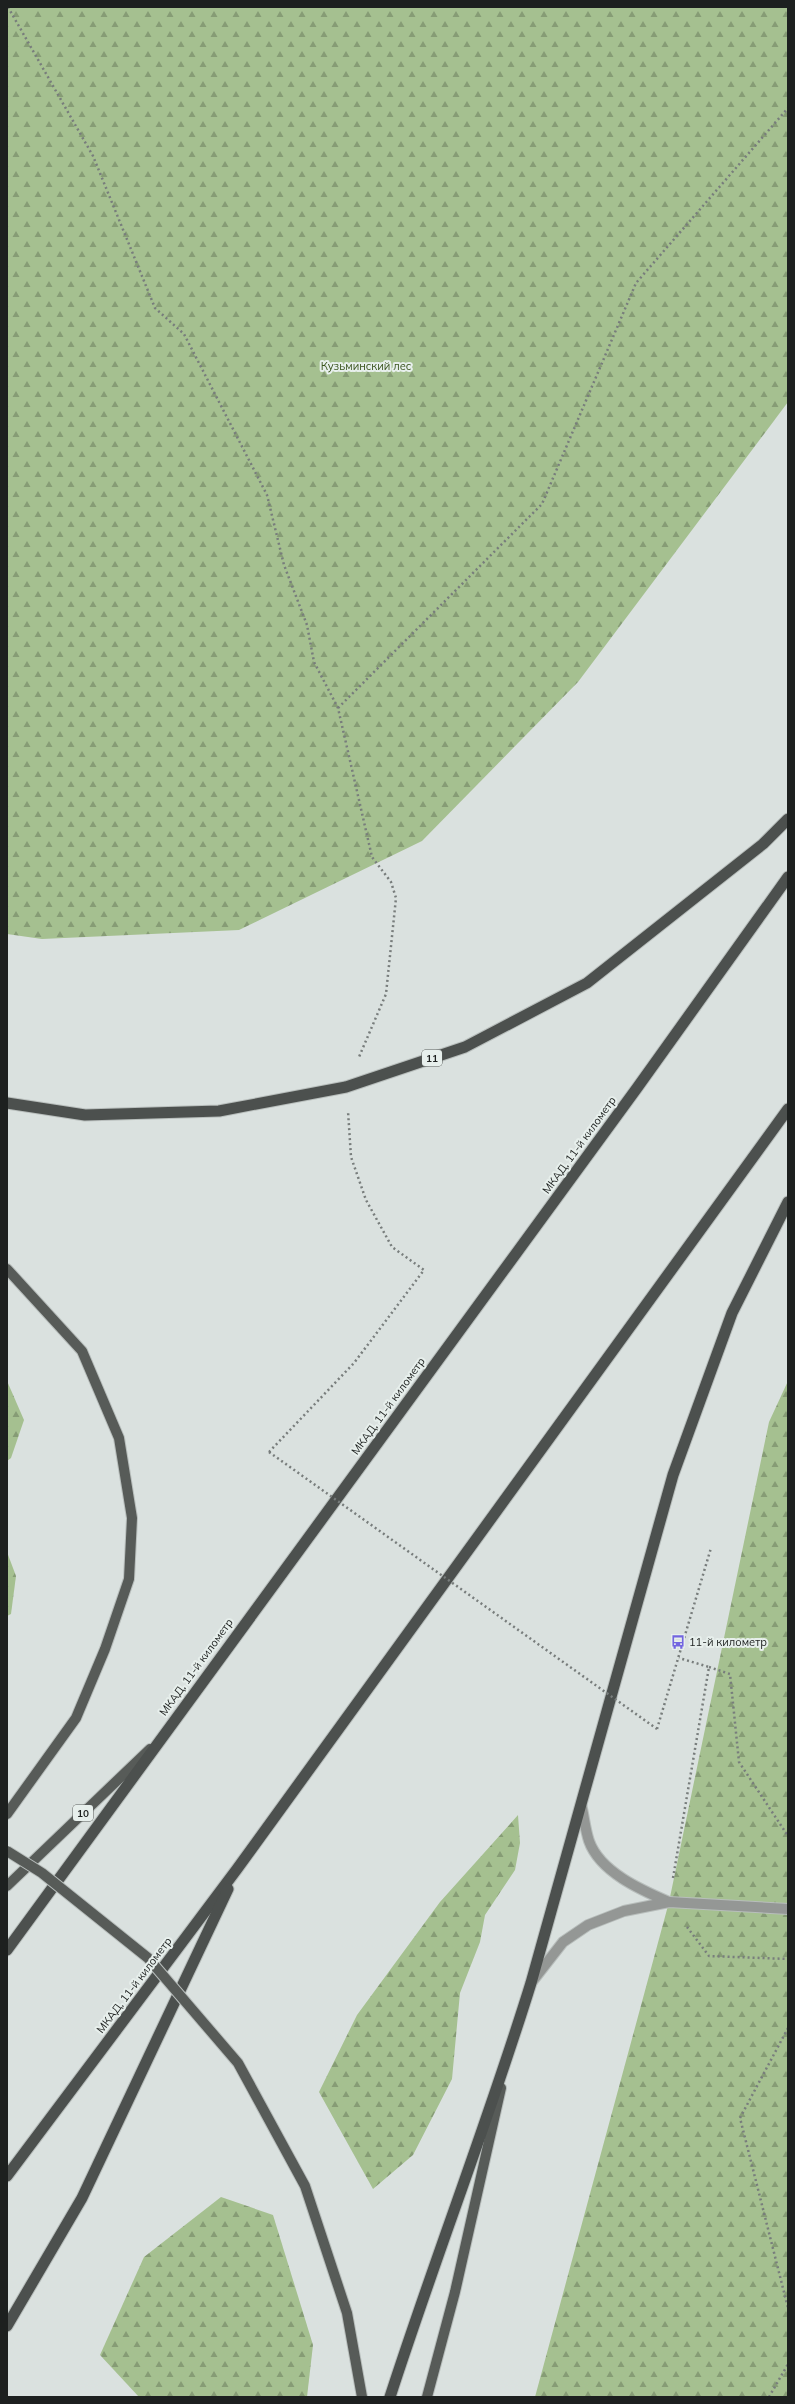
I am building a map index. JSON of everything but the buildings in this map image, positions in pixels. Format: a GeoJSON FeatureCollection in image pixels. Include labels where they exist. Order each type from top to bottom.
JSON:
{"type":"FeatureCollection","features":[{"type":"Feature","properties":{"kind":"highway","name":"11"},"geometry":{"type":"LineString","coordinates":[[7,1103],[85,1115],[219,1111],[346,1087],[465,1047],[587,983],[763,844],[788,819]]}},
{"type":"Feature","properties":{"kind":"highway","name":"МКАД, 11-й километр"},"geometry":{"type":"LineString","coordinates":[[7,1950],[637,1088],[788,877]]}},
{"type":"Feature","properties":{"kind":"highway","name":"МКАД, 11-й километр"},"geometry":{"type":"LineString","coordinates":[[7,2176],[237,1869],[788,1109]]}},
{"type":"Feature","properties":{"kind":"highway"},"geometry":{"type":"LineString","coordinates":[[390,2397],[418,2311],[508,2058],[531,1983],[673,1475],[732,1313],[788,1202]]}},
{"type":"Feature","properties":{"kind":"highway"},"geometry":{"type":"LineString","coordinates":[[7,2326],[82,2198],[237,1869]]}},
{"type":"Feature","properties":{"kind":"main road"},"geometry":{"type":"LineString","coordinates":[[7,1269],[82,1351],[119,1438],[132,1518],[129,1579],[102,1656],[76,1718],[7,1814]]}},
{"type":"Feature","properties":{"kind":"main road","name":"10"},"geometry":{"type":"LineString","coordinates":[[7,1886],[159,1740]]}},
{"type":"Feature","properties":{"kind":"main road"},"geometry":{"type":"LineString","coordinates":[[7,1852],[42,1873],[148,1958],[238,2063],[305,2186],[347,2313],[362,2397]]}},
{"type":"Feature","properties":{"kind":"main road"},"geometry":{"type":"LineString","coordinates":[[427,2397],[456,2285],[508,2058]]}},
{"type":"Feature","properties":{"kind":"lane"},"geometry":{"type":"LineString","coordinates":[[581,1804],[590,1842],[608,1867],[635,1887],[669,1902]]}},
{"type":"Feature","properties":{"kind":"lane"},"geometry":{"type":"LineString","coordinates":[[531,1983],[563,1942],[588,1924],[624,1911],[669,1902],[788,1909]]}},
{"type":"Feature","properties":{"kind":"path"},"geometry":{"type":"LineString","coordinates":[[8,7],[93,156],[155,308],[184,334],[267,495],[284,565],[307,625],[314,662],[338,708],[372,857],[390,882],[396,898],[386,994],[346,1087],[351,1157],[366,1200],[392,1247],[424,1270],[354,1363],[269,1452],[657,1729],[711,1548]]}},
{"type":"Feature","properties":{"kind":"path"},"geometry":{"type":"LineString","coordinates":[[338,708],[542,504],[636,283],[788,108]]}},
{"type":"Feature","properties":{"kind":"path"},"geometry":{"type":"LineString","coordinates":[[678,1658],[730,1674],[739,1762],[788,1836]]}},
{"type":"Feature","properties":{"kind":"path"},"geometry":{"type":"LineString","coordinates":[[709,1667],[669,1902],[709,1956],[788,1960]]}},
{"type":"Feature","properties":{"kind":"path"},"geometry":{"type":"LineString","coordinates":[[788,2028],[740,2118],[788,2308]]}},
{"type":"Feature","properties":{"kind":"path"},"geometry":{"type":"LineString","coordinates":[[769,2397],[788,2364]]}},
{"type":"Feature","properties":{"kind":"green space","name":"Кузьминский лес"},"geometry":{"type":"Polygon","coordinates":[[[7,7],[788,7],[788,402],[578,682],[422,841],[239,930],[42,939],[7,934],[7,7]]]}},
{"type":"Feature","properties":{"kind":"green space"},"geometry":{"type":"Polygon","coordinates":[[[7,1381],[24,1420],[11,1458],[7,1461],[7,1381]]]}},
{"type":"Feature","properties":{"kind":"green space"},"geometry":{"type":"Polygon","coordinates":[[[788,1381],[788,2397],[535,2397],[669,1902],[769,1422],[788,1381]]]}},
{"type":"Feature","properties":{"kind":"green space"},"geometry":{"type":"Polygon","coordinates":[[[7,1552],[16,1576],[11,1614],[7,1616],[7,1552]]]}},
{"type":"Feature","properties":{"kind":"green space"},"geometry":{"type":"Polygon","coordinates":[[[518,1815],[520,1843],[515,1870],[485,1915],[480,1942],[460,1993],[452,2079],[413,2155],[373,2189],[319,2092],[357,2015],[440,1902],[518,1815]]]}},
{"type":"Feature","properties":{"kind":"green space"},"geometry":{"type":"Polygon","coordinates":[[[221,2197],[273,2215],[313,2345],[307,2397],[139,2397],[100,2355],[144,2257],[221,2197]]]}},
{"type":"Feature","properties":{"kind":"place","name":"11-й километр"},"geometry":{"type":"Point","coordinates":[678,1642]}}]}
